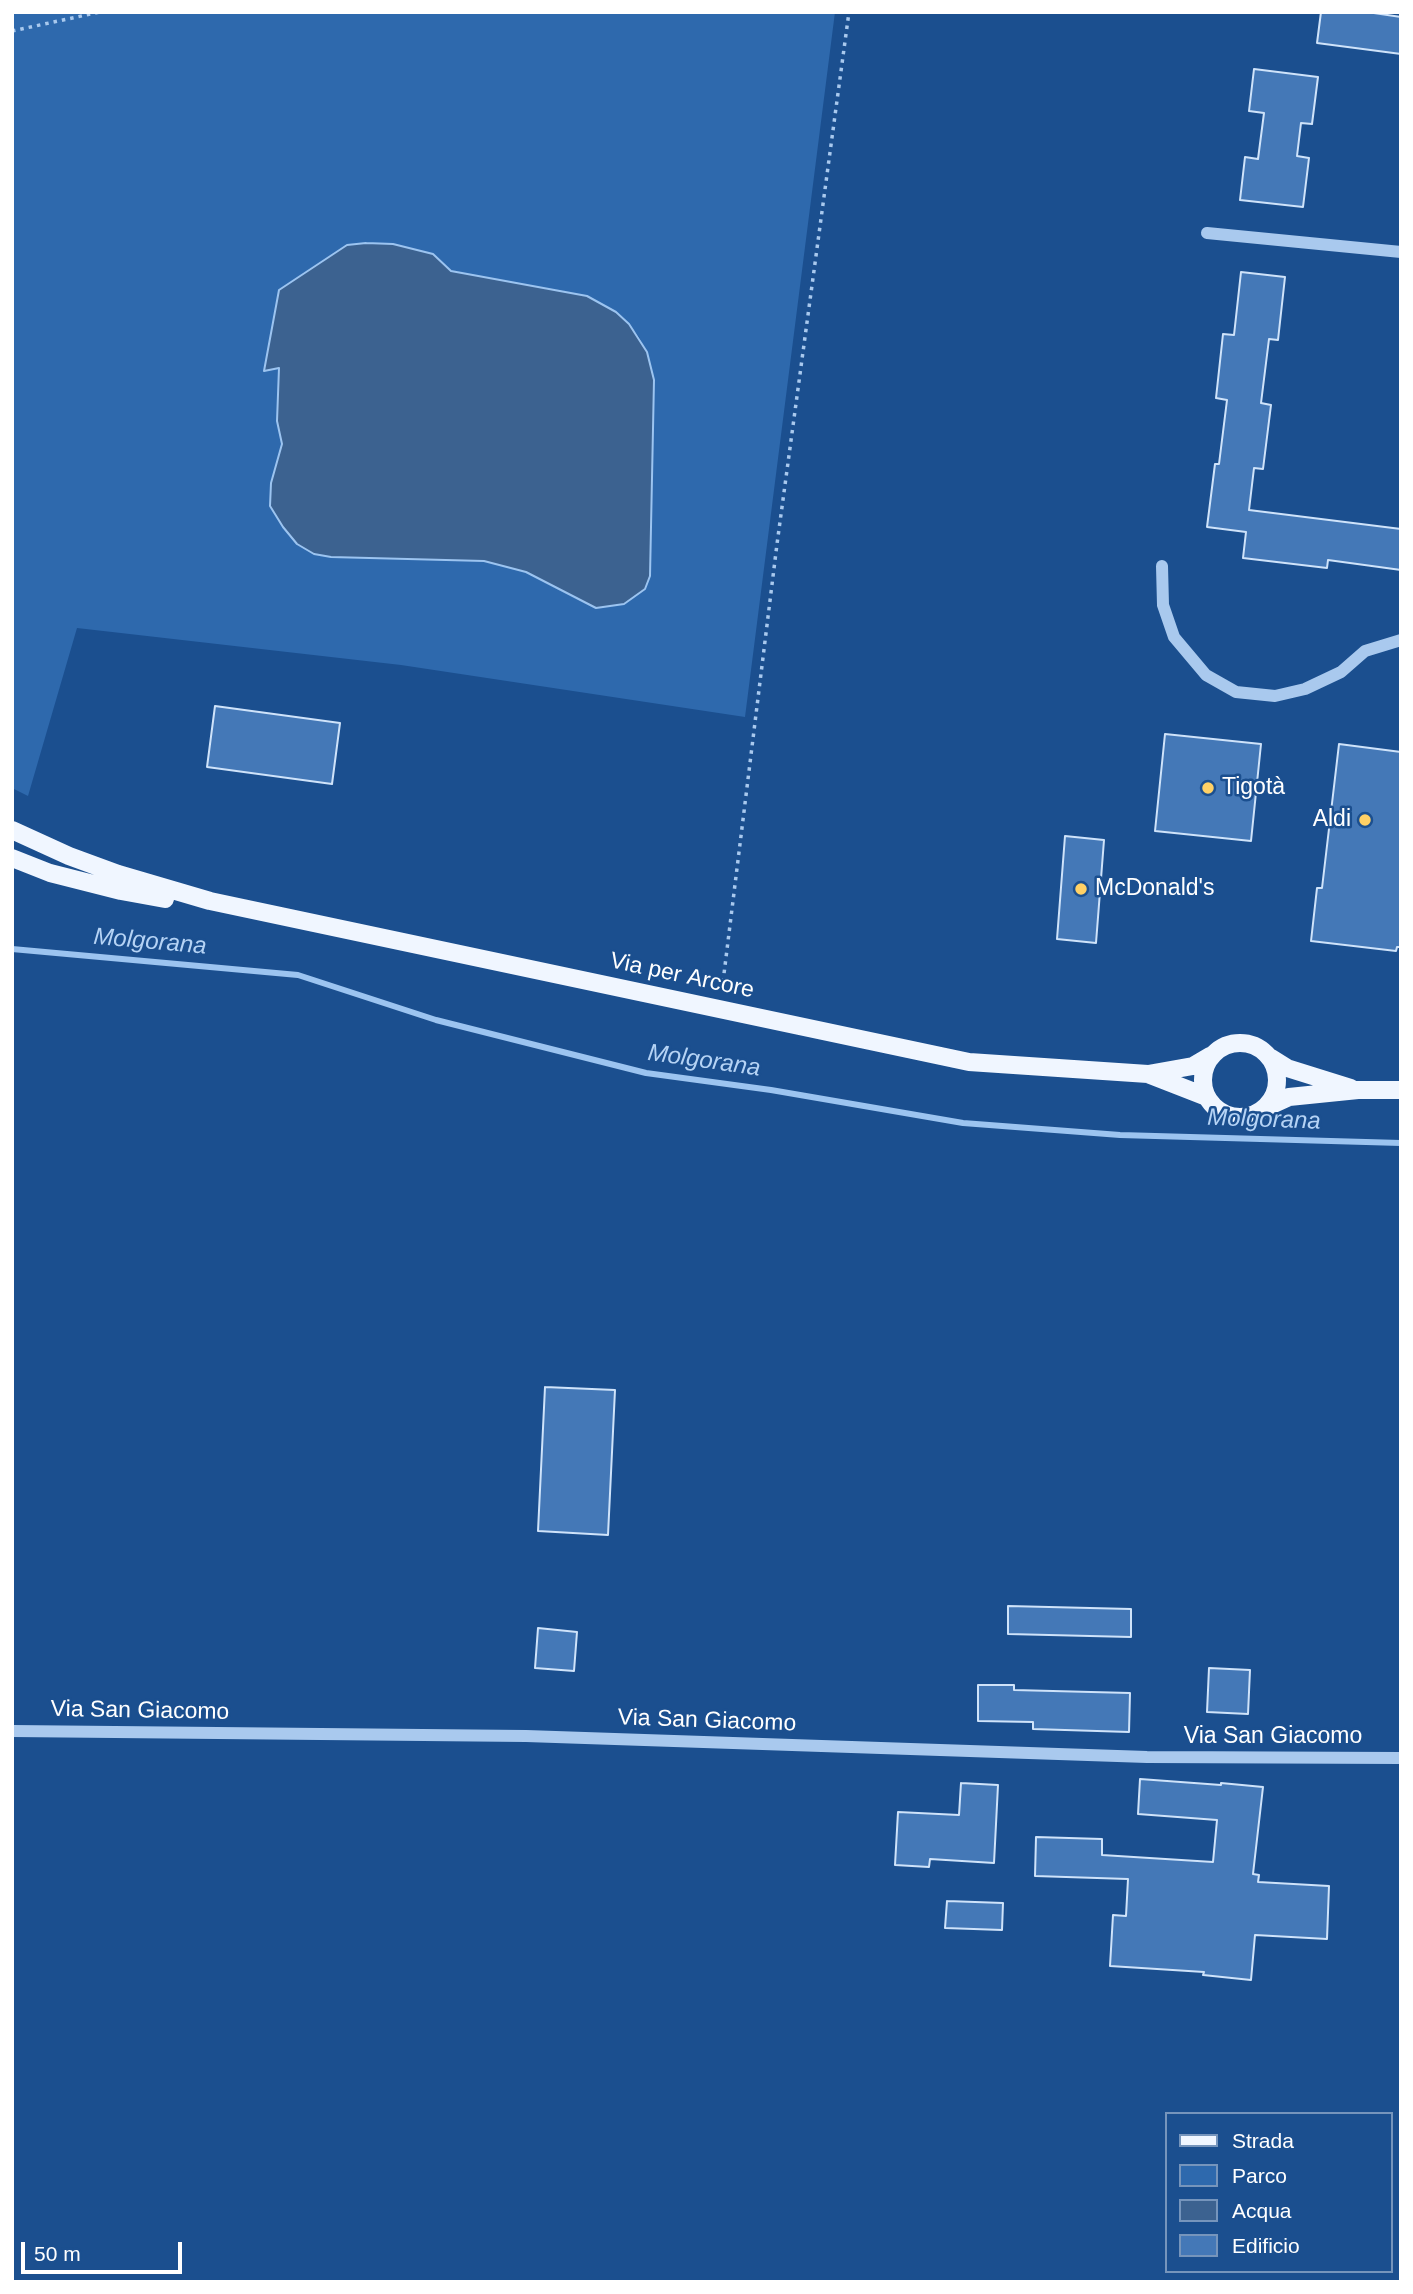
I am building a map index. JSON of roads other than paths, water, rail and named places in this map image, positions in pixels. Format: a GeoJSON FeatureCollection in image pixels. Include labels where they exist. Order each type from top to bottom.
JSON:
{"type":"FeatureCollection","features":[{"type":"Feature","properties":{"kind":"main road"},"geometry":{"type":"LineString","coordinates":[[12,830],[69,856],[118,874],[210,901]]}},
{"type":"Feature","properties":{"kind":"main road"},"geometry":{"type":"LineString","coordinates":[[12,858],[50,873],[121,891],[162,899],[210,901]]}},
{"type":"Feature","properties":{"kind":"main road","name":"Via per Arcore"},"geometry":{"type":"LineString","coordinates":[[210,901],[969,1062],[1148,1074],[1193,1066],[1210,1056]]}},
{"type":"Feature","properties":{"kind":"main road"},"geometry":{"type":"LineString","coordinates":[[1358,1090],[1287,1068],[1252,1044],[1241,1042],[1230,1043],[1210,1056],[1202,1077],[1207,1097],[1220,1112],[1239,1118],[1249,1117],[1289,1097],[1358,1090],[1401,1090]]}},
{"type":"Feature","properties":{"kind":"main road"},"geometry":{"type":"LineString","coordinates":[[1267,1107],[1273,1099],[1278,1080],[1271,1058]]}},
{"type":"Feature","properties":{"kind":"main road","name":"Via per Arcore"},"geometry":{"type":"LineString","coordinates":[[1148,1074],[1207,1097]]}},
{"type":"Feature","properties":{"kind":"street"},"geometry":{"type":"LineString","coordinates":[[1207,233],[1401,252]]}},
{"type":"Feature","properties":{"kind":"street"},"geometry":{"type":"LineString","coordinates":[[1162,566],[1163,605],[1174,637],[1206,675],[1236,692],[1275,695],[1305,689],[1340,672],[1365,651],[1401,640]]}},
{"type":"Feature","properties":{"kind":"street","name":"Via San Giacomo"},"geometry":{"type":"LineString","coordinates":[[12,1731],[526,1736],[1147,1757],[1401,1758]]}},
{"type":"Feature","properties":{"kind":"water"},"geometry":{"type":"Polygon","coordinates":[[[393,244],[433,254],[451,271],[587,296],[616,312],[629,324],[647,352],[654,380],[650,576],[645,589],[624,604],[596,608],[526,572],[484,561],[331,557],[314,554],[297,544],[283,527],[270,506],[271,483],[282,444],[277,421],[279,368],[264,371],[279,290],[347,245],[393,244]]]}},
{"type":"Feature","properties":{"kind":"waterway","name":"Molgorana"},"geometry":{"type":"LineString","coordinates":[[12,949],[298,975],[436,1020],[646,1073],[771,1090],[963,1123],[1120,1135],[1401,1143]]}},
{"type":"Feature","properties":{"kind":"place","name":"Tigotà"},"geometry":{"type":"Point","coordinates":[1208,788]}},
{"type":"Feature","properties":{"kind":"place","name":"Aldi"},"geometry":{"type":"Point","coordinates":[1365,820]}},
{"type":"Feature","properties":{"kind":"place","name":"McDonald's"},"geometry":{"type":"Point","coordinates":[1081,889]}}]}
